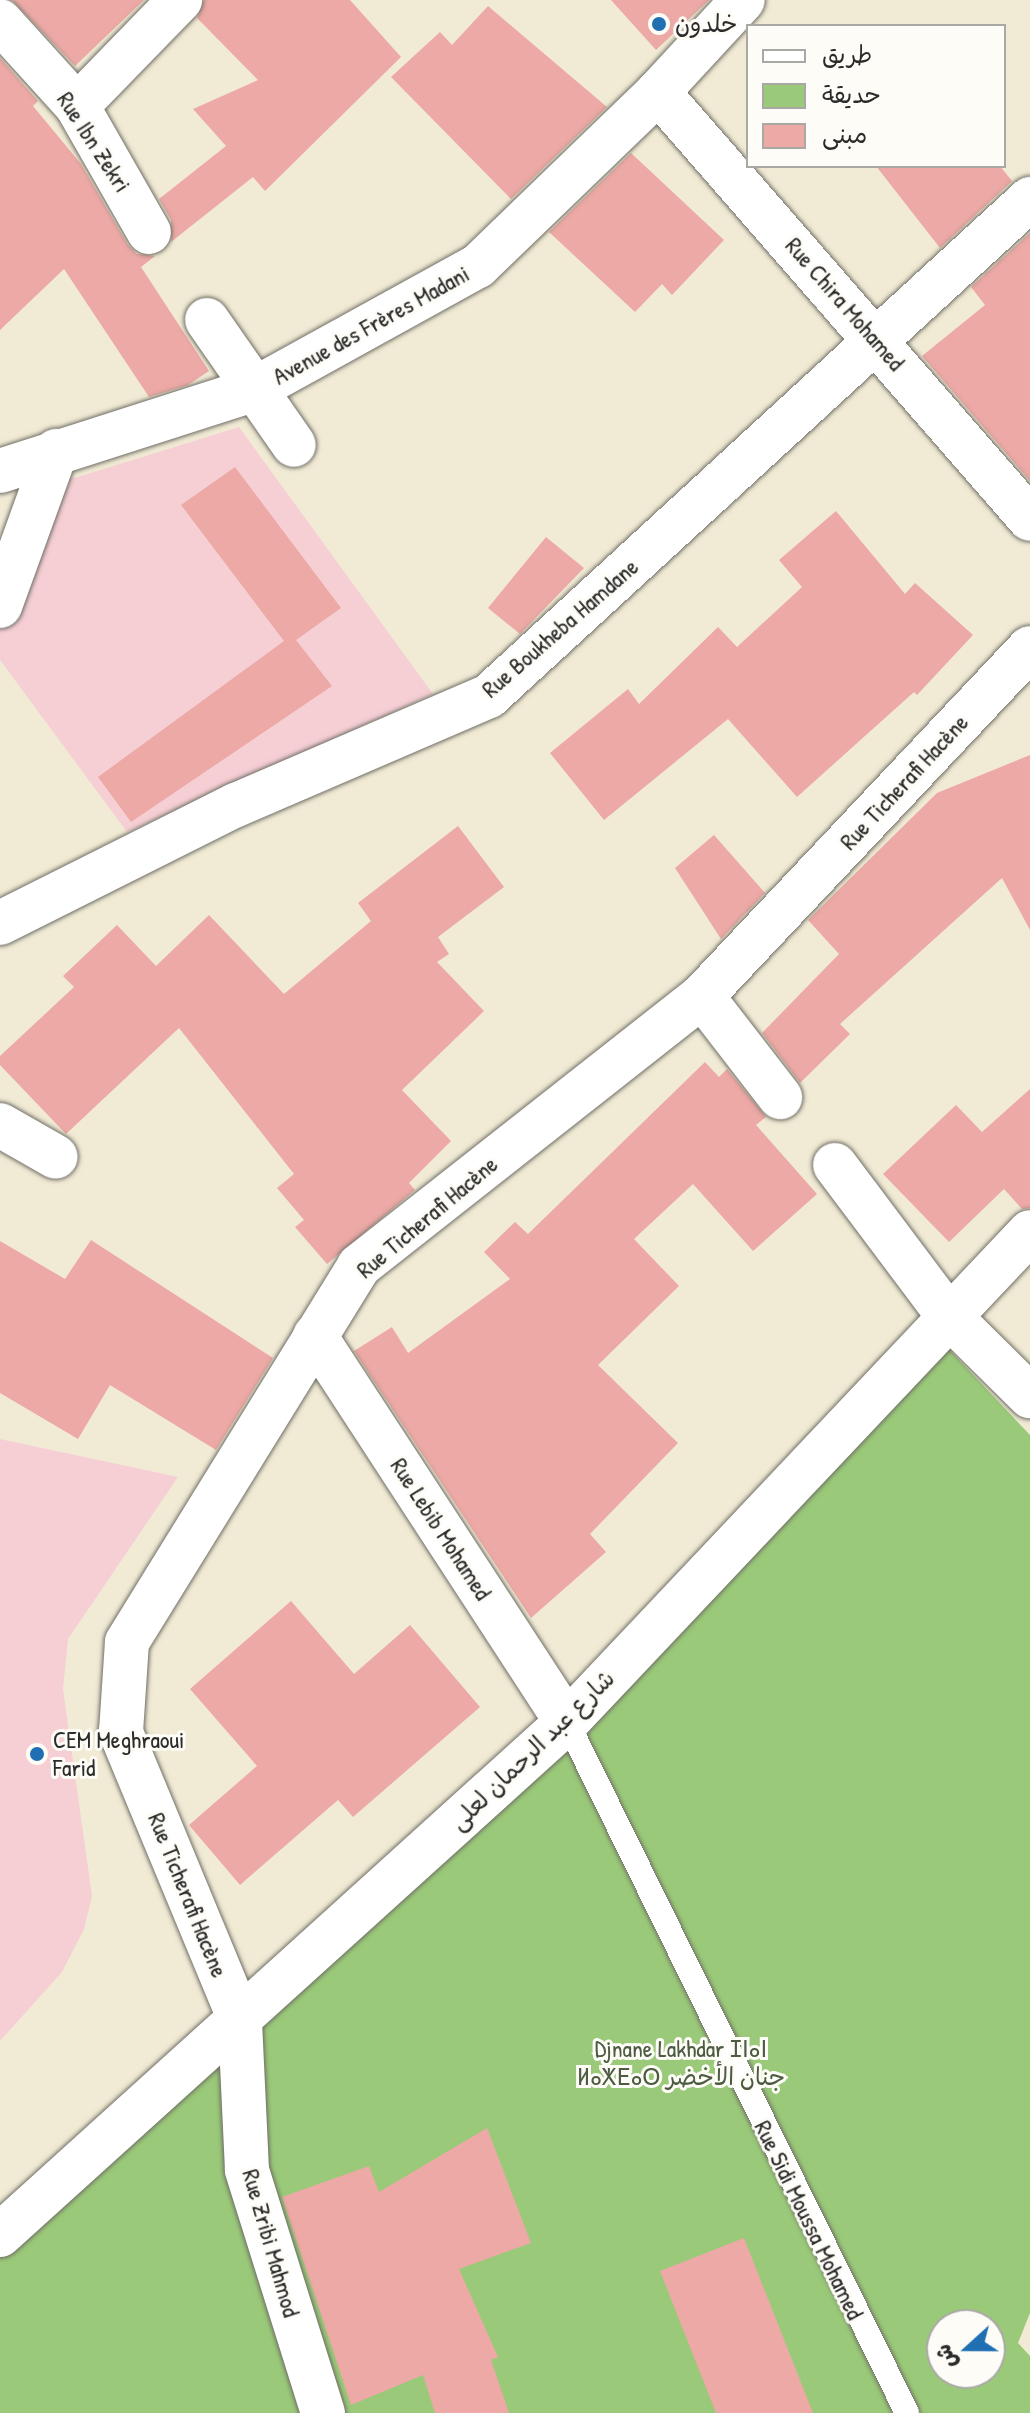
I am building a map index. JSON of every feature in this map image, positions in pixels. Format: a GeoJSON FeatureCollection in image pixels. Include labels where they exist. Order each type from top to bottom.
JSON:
{"type":"FeatureCollection","features":[{"type":"Feature","properties":{"kind":"street"},"geometry":{"type":"LineString","coordinates":[[77,106],[180,0]]}},
{"type":"Feature","properties":{"kind":"street","name":"Avenue des Frères Madani"},"geometry":{"type":"LineString","coordinates":[[0,471],[253,390],[478,266],[658,92],[743,0]]}},
{"type":"Feature","properties":{"kind":"street","name":"Rue Ibn Zekri"},"geometry":{"type":"LineString","coordinates":[[0,21],[77,106],[149,232]]}},
{"type":"Feature","properties":{"kind":"street","name":"Rue Chira Mohamed"},"geometry":{"type":"LineString","coordinates":[[658,92],[879,342],[1030,519]]}},
{"type":"Feature","properties":{"kind":"street","name":"Rue Boukheba Hamdane"},"geometry":{"type":"LineString","coordinates":[[0,923],[236,805],[489,696],[879,342],[1030,199]]}},
{"type":"Feature","properties":{"kind":"street"},"geometry":{"type":"LineString","coordinates":[[207,320],[294,445]]}},
{"type":"Feature","properties":{"kind":"street"},"geometry":{"type":"LineString","coordinates":[[0,606],[56,451]]}},
{"type":"Feature","properties":{"kind":"street","name":"Rue Ticherafi Hacène"},"geometry":{"type":"LineString","coordinates":[[240,2020],[121,1732],[127,1642],[359,1266],[702,996],[1030,648]]}},
{"type":"Feature","properties":{"kind":"street"},"geometry":{"type":"LineString","coordinates":[[702,996],[780,1097]]}},
{"type":"Feature","properties":{"kind":"street"},"geometry":{"type":"LineString","coordinates":[[0,1125],[56,1157]]}},
{"type":"Feature","properties":{"kind":"street"},"geometry":{"type":"LineString","coordinates":[[835,1165],[947,1314],[1030,1396]]}},
{"type":"Feature","properties":{"kind":"street","name":"شارع عبد الرحمان لعلى"},"geometry":{"type":"LineString","coordinates":[[0,2235],[567,1722],[947,1314],[1030,1232]]}},
{"type":"Feature","properties":{"kind":"street","name":"Rue Lebib Mohamed"},"geometry":{"type":"LineString","coordinates":[[315,1336],[567,1722]]}},
{"type":"Feature","properties":{"kind":"street","name":"Rue Zribi Mahmod"},"geometry":{"type":"LineString","coordinates":[[240,2020],[247,2170],[323,2413]]}},
{"type":"Feature","properties":{"kind":"lane","name":"Rue Sidi Moussa Mohamed"},"geometry":{"type":"LineString","coordinates":[[567,1722],[907,2413]]}},
{"type":"Feature","properties":{"kind":"shaded area"},"geometry":{"type":"Polygon","coordinates":[[[239,427],[433,694],[127,832],[0,660],[0,627],[55,484],[239,427]]]}},
{"type":"Feature","properties":{"kind":"shaded area","name":"CEM Meghraoui Farid"},"geometry":{"type":"Polygon","coordinates":[[[0,1439],[178,1477],[68,1639],[63,1689],[92,1896],[84,1929],[62,1972],[0,2041],[0,1439]]]}},
{"type":"Feature","properties":{"kind":"green space","name":"Djnane Lakhdar ⵊⵏⴰⵏ ⵍⴰⵅⴹⴰⵔ جنان الأخضر"},"geometry":{"type":"Polygon","coordinates":[[[944,1344],[1030,1435],[1030,2313],[1018,2343],[1030,2356],[1030,2413],[0,2413],[0,2255],[944,1344]]]}},
{"type":"Feature","properties":{"kind":"building"},"geometry":{"type":"Polygon","coordinates":[[[12,0],[144,0],[75,66],[12,0]]]}},
{"type":"Feature","properties":{"kind":"building"},"geometry":{"type":"Polygon","coordinates":[[[204,0],[350,0],[401,57],[265,191],[253,177],[171,242],[171,220],[159,199],[226,146],[193,109],[258,80],[197,18],[204,0]]]}},
{"type":"Feature","properties":{"kind":"building","name":"خلدون"},"geometry":{"type":"Polygon","coordinates":[[[611,0],[709,0],[656,50],[611,0]]]}},
{"type":"Feature","properties":{"kind":"building"},"geometry":{"type":"Polygon","coordinates":[[[488,6],[607,107],[511,199],[391,77],[440,32],[452,45],[488,6]]]}},
{"type":"Feature","properties":{"kind":"building"},"geometry":{"type":"Polygon","coordinates":[[[0,58],[38,101],[33,106],[81,164],[128,245],[137,254],[155,256],[141,267],[209,371],[188,385],[149,397],[64,269],[0,330],[0,58]]]}},
{"type":"Feature","properties":{"kind":"building"},"geometry":{"type":"Polygon","coordinates":[[[631,153],[724,240],[672,295],[662,284],[635,312],[549,232],[631,153]]]}},
{"type":"Feature","properties":{"kind":"building"},"geometry":{"type":"Polygon","coordinates":[[[878,168],[1002,168],[1012,181],[940,248],[878,168]]]}},
{"type":"Feature","properties":{"kind":"building"},"geometry":{"type":"Polygon","coordinates":[[[1030,233],[1030,481],[922,356],[985,305],[971,287],[1030,233]]]}},
{"type":"Feature","properties":{"kind":"building"},"geometry":{"type":"Polygon","coordinates":[[[235,467],[341,608],[296,640],[332,686],[131,822],[98,777],[284,641],[181,505],[235,467]]]}},
{"type":"Feature","properties":{"kind":"building"},"geometry":{"type":"Polygon","coordinates":[[[836,511],[905,594],[915,583],[973,635],[917,695],[914,692],[797,797],[728,719],[604,820],[550,753],[628,689],[639,704],[718,627],[737,647],[802,587],[779,560],[836,511]]]}},
{"type":"Feature","properties":{"kind":"building"},"geometry":{"type":"Polygon","coordinates":[[[546,537],[584,568],[520,634],[488,608],[546,537]]]}},
{"type":"Feature","properties":{"kind":"building"},"geometry":{"type":"Polygon","coordinates":[[[1030,755],[1030,930],[1002,878],[840,1024],[850,1034],[800,1083],[762,1033],[839,954],[808,920],[937,793],[1030,755]]]}},
{"type":"Feature","properties":{"kind":"building"},"geometry":{"type":"Polygon","coordinates":[[[458,826],[504,887],[438,937],[449,954],[437,962],[484,1011],[402,1090],[451,1141],[409,1183],[415,1190],[327,1264],[295,1227],[304,1220],[277,1188],[294,1174],[179,1028],[66,1134],[0,1065],[0,1056],[74,987],[63,976],[117,925],[156,966],[209,915],[284,994],[371,921],[358,903],[458,826]]]}},
{"type":"Feature","properties":{"kind":"building"},"geometry":{"type":"Polygon","coordinates":[[[714,835],[765,893],[721,939],[675,868],[714,835]]]}},
{"type":"Feature","properties":{"kind":"building"},"geometry":{"type":"Polygon","coordinates":[[[705,1062],[719,1077],[727,1069],[766,1117],[756,1125],[817,1194],[753,1251],[693,1184],[634,1239],[679,1286],[598,1365],[678,1443],[590,1534],[606,1552],[531,1618],[354,1351],[392,1327],[408,1353],[510,1279],[484,1252],[515,1222],[528,1234],[705,1062]]]}},
{"type":"Feature","properties":{"kind":"building"},"geometry":{"type":"Polygon","coordinates":[[[1030,1089],[1030,1208],[1022,1209],[1004,1189],[949,1242],[883,1174],[956,1105],[982,1132],[1030,1089]]]}},
{"type":"Feature","properties":{"kind":"building"},"geometry":{"type":"Polygon","coordinates":[[[91,1240],[273,1358],[216,1450],[110,1385],[78,1439],[0,1393],[0,1241],[65,1279],[91,1240]]]}},
{"type":"Feature","properties":{"kind":"building"},"geometry":{"type":"Polygon","coordinates":[[[291,1601],[354,1674],[410,1625],[480,1707],[353,1817],[338,1800],[240,1885],[189,1825],[257,1766],[190,1689],[291,1601]]]}},
{"type":"Feature","properties":{"kind":"building"},"geometry":{"type":"Polygon","coordinates":[[[487,2128],[531,2243],[459,2269],[498,2357],[491,2360],[509,2413],[435,2413],[423,2375],[351,2405],[282,2197],[369,2166],[379,2192],[487,2128]]]}},
{"type":"Feature","properties":{"kind":"building"},"geometry":{"type":"Polygon","coordinates":[[[744,2238],[813,2413],[716,2413],[660,2271],[744,2238]]]}},
{"type":"Feature","properties":{"kind":"place","name":"خلدون"},"geometry":{"type":"Point","coordinates":[659,24]}},
{"type":"Feature","properties":{"kind":"place","name":"CEM Meghraoui Farid"},"geometry":{"type":"Point","coordinates":[37,1754]}}]}
